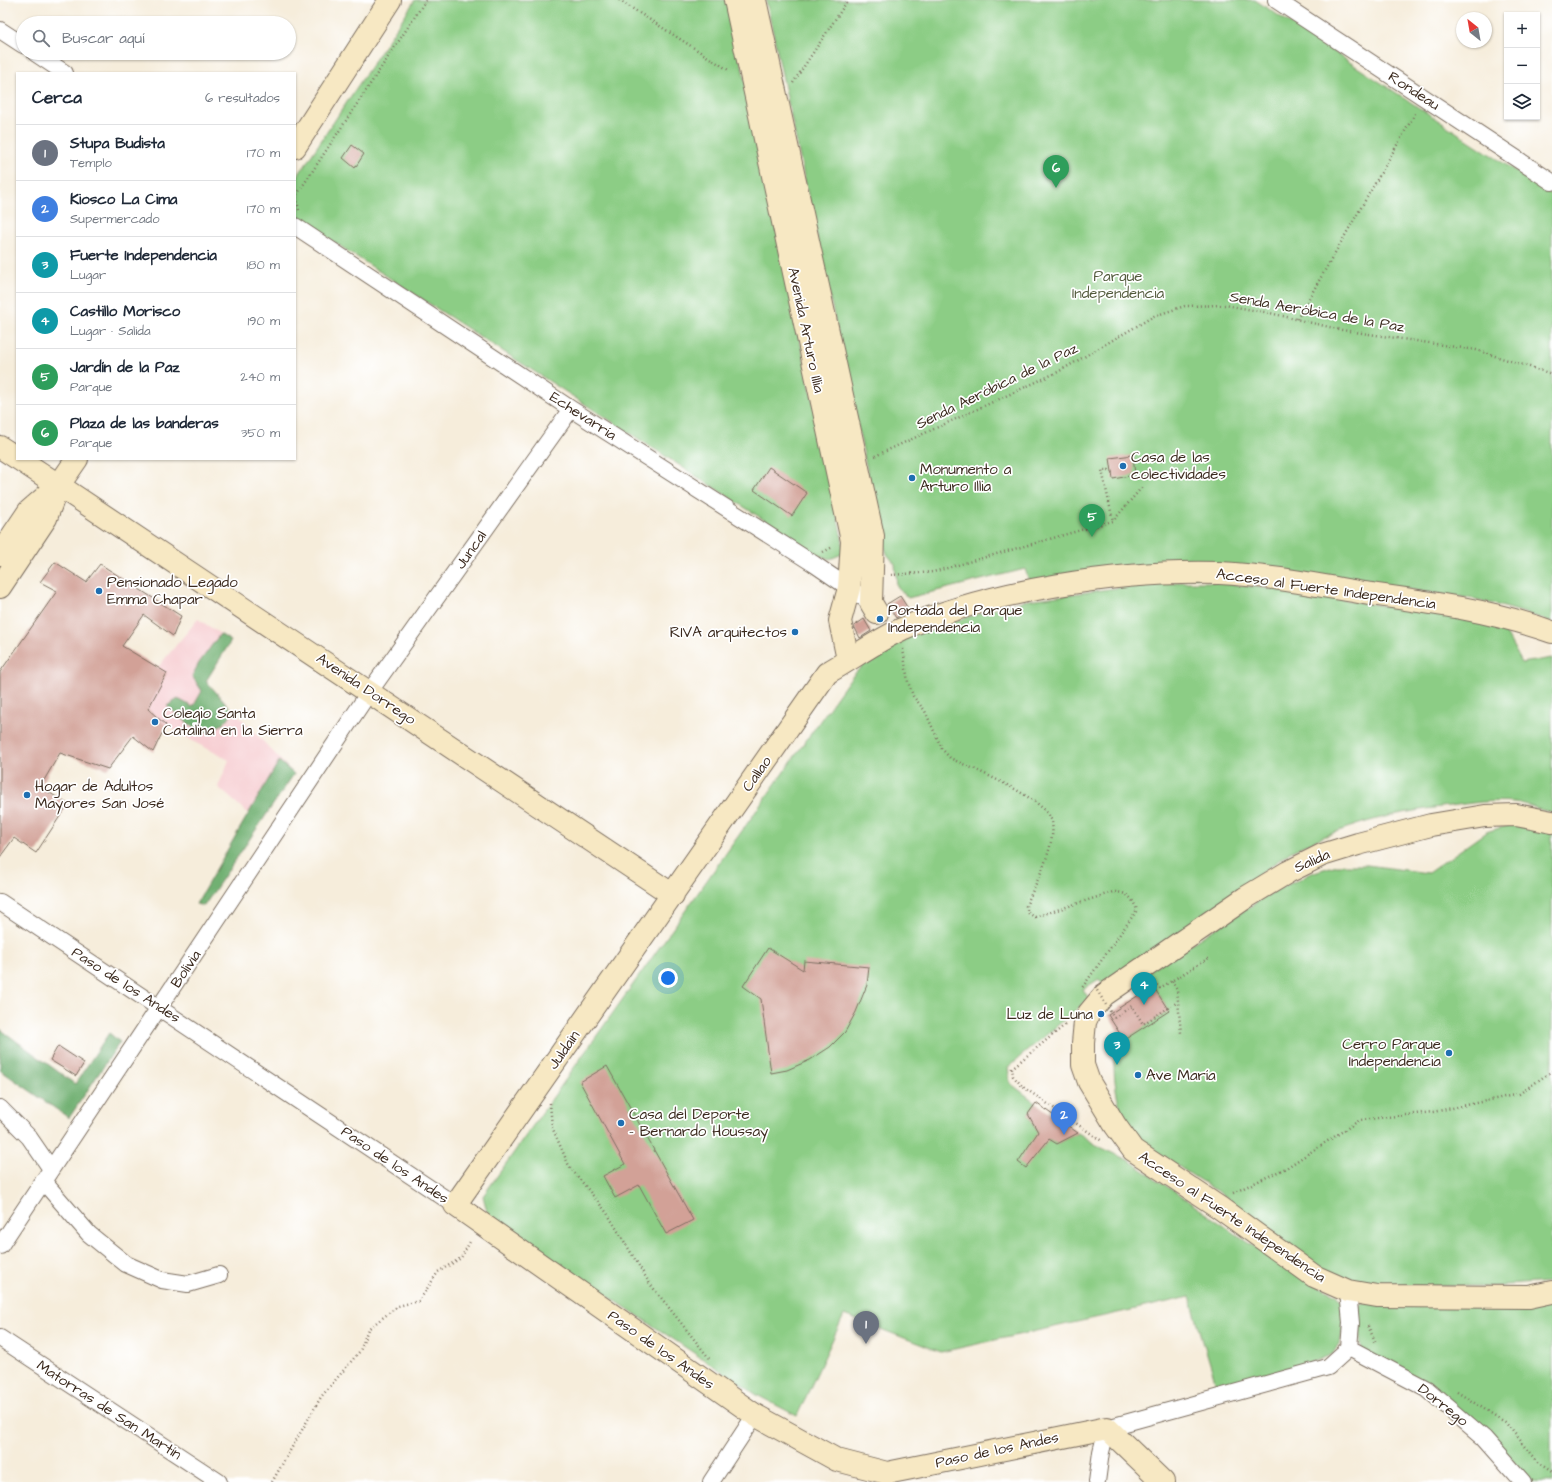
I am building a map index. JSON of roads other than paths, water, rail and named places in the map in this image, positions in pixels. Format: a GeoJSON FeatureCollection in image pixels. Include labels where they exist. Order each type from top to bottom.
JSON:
{"type":"FeatureCollection","features":[{"type":"Feature","properties":{"kind":"street"},"geometry":{"type":"LineString","coordinates":[[296,145],[390,0]]}},
{"type":"Feature","properties":{"kind":"street","name":"Avenida Arturo Illia"},"geometry":{"type":"LineString","coordinates":[[735,0],[852,541],[849,588],[840,621],[848,660]]}},
{"type":"Feature","properties":{"kind":"street","name":"Avenida Arturo Illia"},"geometry":{"type":"LineString","coordinates":[[755,0],[873,536],[884,621]]}},
{"type":"Feature","properties":{"kind":"street","name":"Rondeau"},"geometry":{"type":"LineString","coordinates":[[1283,2],[1552,182]]}},
{"type":"Feature","properties":{"kind":"street"},"geometry":{"type":"LineString","coordinates":[[0,30],[16,40]]}},
{"type":"Feature","properties":{"kind":"street"},"geometry":{"type":"LineString","coordinates":[[46,60],[64,72]]}},
{"type":"Feature","properties":{"kind":"street","name":"Echevarría"},"geometry":{"type":"LineString","coordinates":[[297,219],[572,409],[849,588],[884,621]]}},
{"type":"Feature","properties":{"kind":"street","name":"Juncal"},"geometry":{"type":"LineString","coordinates":[[370,691],[572,409]]}},
{"type":"Feature","properties":{"kind":"street","name":"Avenida Dorrego"},"geometry":{"type":"LineString","coordinates":[[0,447],[16,457]]}},
{"type":"Feature","properties":{"kind":"street","name":"Avenida Dorrego"},"geometry":{"type":"LineString","coordinates":[[21,460],[673,894]]}},
{"type":"Feature","properties":{"kind":"street"},"geometry":{"type":"LineString","coordinates":[[0,554],[29,511],[58,485],[76,460]]}},
{"type":"Feature","properties":{"kind":"street"},"geometry":{"type":"LineString","coordinates":[[0,587],[46,518],[58,485]]}},
{"type":"Feature","properties":{"kind":"street","name":"Acceso al Fuerte Independencia"},"geometry":{"type":"LineString","coordinates":[[848,660],[884,621],[1077,583],[1128,577],[1220,573],[1283,580],[1481,611],[1552,632]]}},
{"type":"Feature","properties":{"kind":"street","name":"Callao"},"geometry":{"type":"LineString","coordinates":[[673,894],[827,673],[848,660]]}},
{"type":"Feature","properties":{"kind":"street","name":"Bolivia"},"geometry":{"type":"LineString","coordinates":[[0,1246],[370,691]]}},
{"type":"Feature","properties":{"kind":"street","name":"Salida"},"geometry":{"type":"LineString","coordinates":[[1099,991],[1245,898],[1288,872],[1322,855],[1430,825],[1484,816],[1516,815],[1552,822]]}},
{"type":"Feature","properties":{"kind":"street","name":"Juldain"},"geometry":{"type":"LineString","coordinates":[[455,1206],[673,894]]}},
{"type":"Feature","properties":{"kind":"street","name":"Paso de los Andes"},"geometry":{"type":"LineString","coordinates":[[0,902],[160,1007],[455,1206],[755,1415],[837,1460],[887,1478],[1107,1428],[1328,1367],[1349,1348]]}},
{"type":"Feature","properties":{"kind":"street","name":"Acceso al Fuerte Independencia"},"geometry":{"type":"LineString","coordinates":[[1099,991],[1085,1022],[1083,1065],[1089,1082],[1115,1125],[1133,1150],[1212,1203],[1314,1276],[1348,1291],[1377,1296],[1529,1297],[1552,1292]]}},
{"type":"Feature","properties":{"kind":"street"},"geometry":{"type":"LineString","coordinates":[[0,1108],[29,1137],[47,1175],[89,1234],[126,1264],[162,1280],[188,1284],[219,1275]]}},
{"type":"Feature","properties":{"kind":"street"},"geometry":{"type":"LineString","coordinates":[[1348,1291],[1351,1323],[1349,1348]]}},
{"type":"Feature","properties":{"kind":"street","name":"Matorras de San Martín"},"geometry":{"type":"LineString","coordinates":[[0,1338],[219,1482]]}},
{"type":"Feature","properties":{"kind":"street","name":"Dorrego"},"geometry":{"type":"LineString","coordinates":[[1349,1348],[1427,1389],[1484,1438],[1523,1482]]}},
{"type":"Feature","properties":{"kind":"street"},"geometry":{"type":"LineString","coordinates":[[711,1482],[755,1415]]}},
{"type":"Feature","properties":{"kind":"street"},"geometry":{"type":"LineString","coordinates":[[1096,1482],[1107,1428],[1163,1482]]}},
{"type":"Feature","properties":{"kind":"place","name":"Plaza de las banderas"},"geometry":{"type":"Point","coordinates":[1056,188]}},
{"type":"Feature","properties":{"kind":"place","name":"Casa de las colectividades"},"geometry":{"type":"Point","coordinates":[1123,466]}},
{"type":"Feature","properties":{"kind":"place","name":"Monumento a Arturo Illia"},"geometry":{"type":"Point","coordinates":[912,478]}},
{"type":"Feature","properties":{"kind":"place","name":"Jardín de la Paz"},"geometry":{"type":"Point","coordinates":[1092,537]}},
{"type":"Feature","properties":{"kind":"place","name":"Pensionado Legado Emma Chapar"},"geometry":{"type":"Point","coordinates":[99,591]}},
{"type":"Feature","properties":{"kind":"place","name":"Portada del Parque Independencia"},"geometry":{"type":"Point","coordinates":[880,619]}},
{"type":"Feature","properties":{"kind":"place","name":"RIVA arquitectos"},"geometry":{"type":"Point","coordinates":[795,632]}},
{"type":"Feature","properties":{"kind":"place","name":"Colegio Santa Catalina en la Sierra"},"geometry":{"type":"Point","coordinates":[155,722]}},
{"type":"Feature","properties":{"kind":"place","name":"Hogar de Adultos Mayores San José"},"geometry":{"type":"Point","coordinates":[27,795]}},
{"type":"Feature","properties":{"kind":"place","name":"Castillo Morisco"},"geometry":{"type":"Point","coordinates":[1144,1005]}},
{"type":"Feature","properties":{"kind":"place","name":"Luz de Luna"},"geometry":{"type":"Point","coordinates":[1101,1014]}},
{"type":"Feature","properties":{"kind":"place","name":"Cerro Parque Independencia"},"geometry":{"type":"Point","coordinates":[1449,1053]}},
{"type":"Feature","properties":{"kind":"place","name":"Fuerte Independencia"},"geometry":{"type":"Point","coordinates":[1117,1065]}},
{"type":"Feature","properties":{"kind":"place","name":"Ave María"},"geometry":{"type":"Point","coordinates":[1138,1075]}},
{"type":"Feature","properties":{"kind":"place","name":"Casa del Deporte - Bernardo Houssay"},"geometry":{"type":"Point","coordinates":[621,1123]}},
{"type":"Feature","properties":{"kind":"place","name":"Kiosco La Cima"},"geometry":{"type":"Point","coordinates":[1064,1135]}},
{"type":"Feature","properties":{"kind":"place","name":"Stupa Budista"},"geometry":{"type":"Point","coordinates":[866,1344]}},
{"type":"Feature","properties":{"kind":"park label","name":"Parque Independencia"},"geometry":{"type":"Point","coordinates":[1118,284]}}]}
